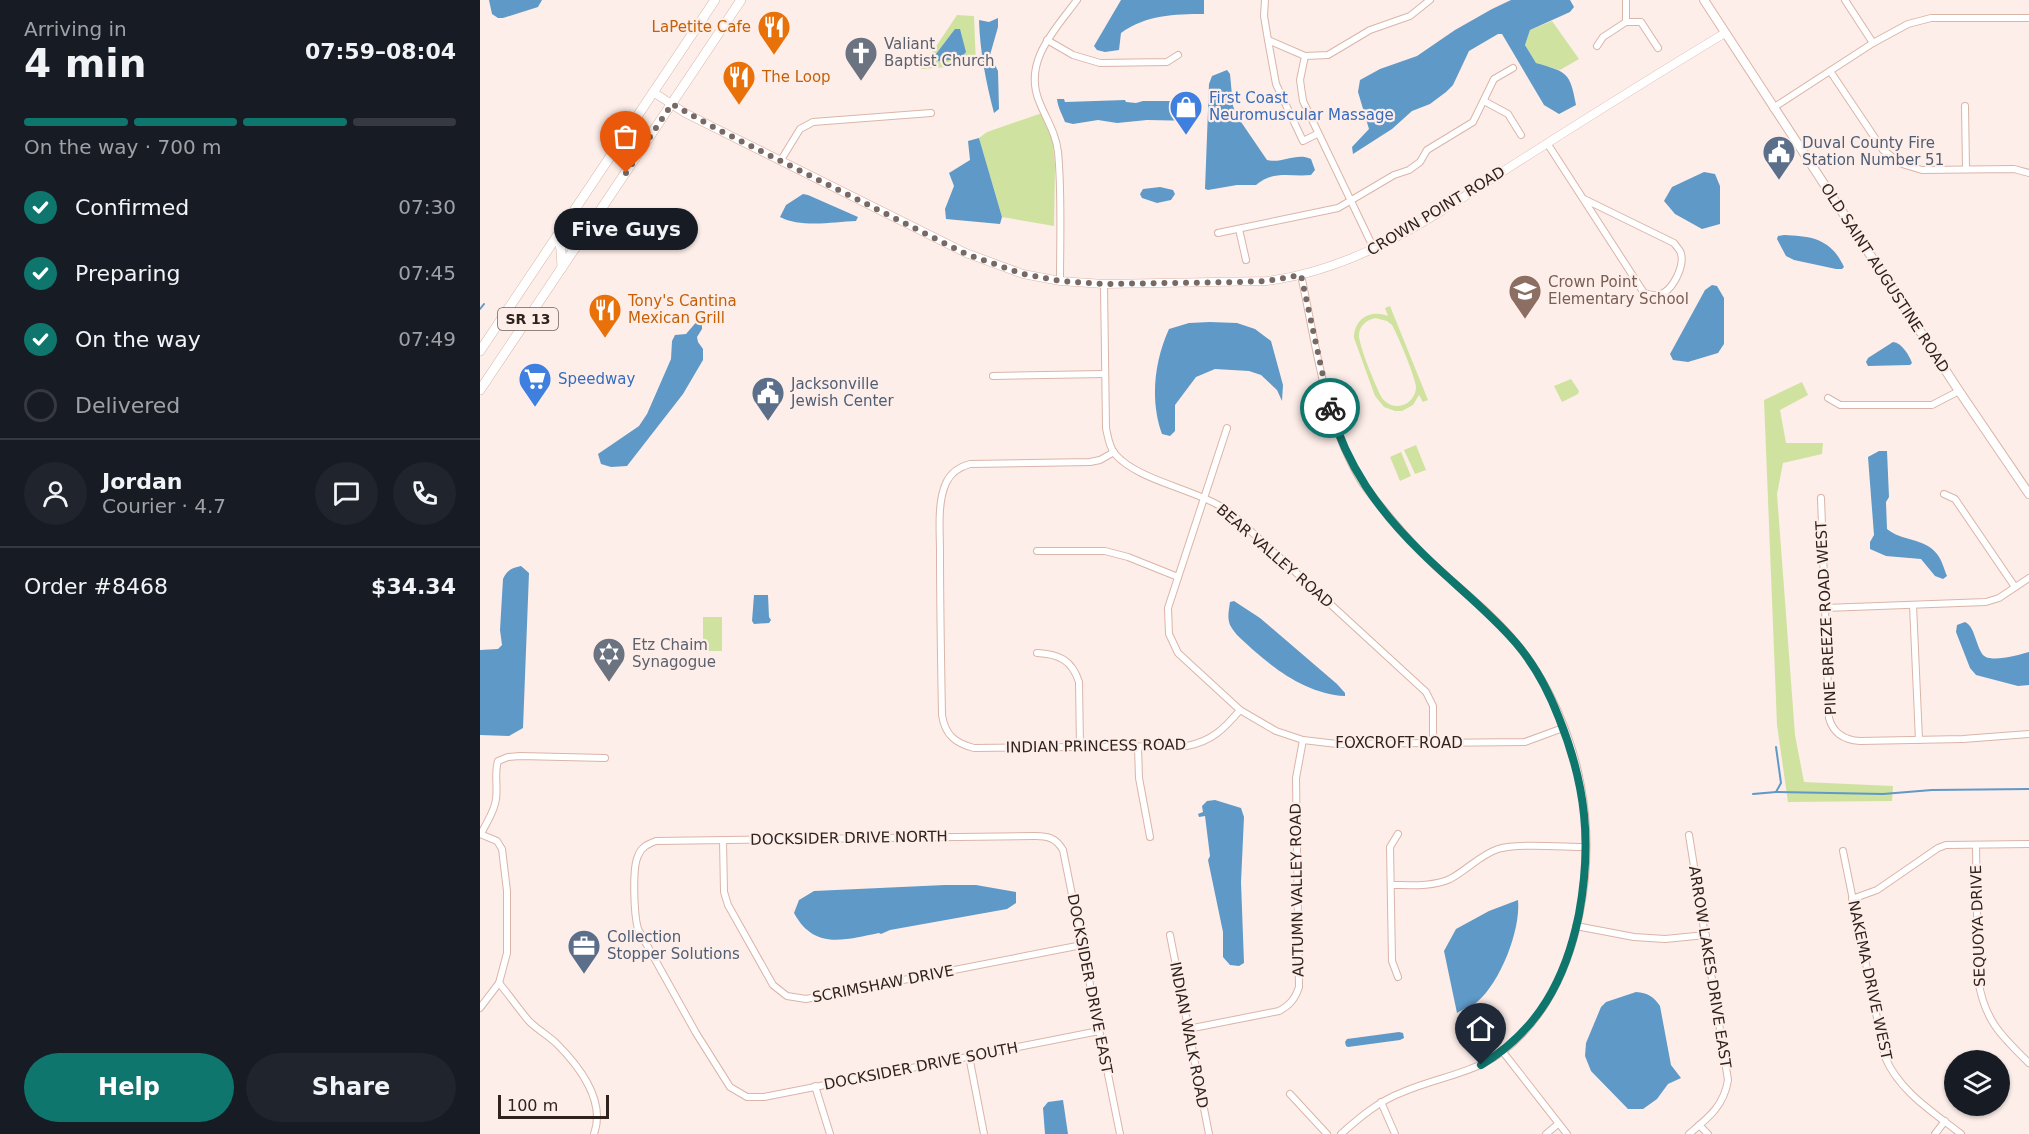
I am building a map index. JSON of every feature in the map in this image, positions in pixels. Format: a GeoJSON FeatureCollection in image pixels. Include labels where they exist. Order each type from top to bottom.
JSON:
{"type":"FeatureCollection","features":[{"type":"Feature","properties":{"kind":"main road","name":"SR 13"},"geometry":{"type":"LineString","coordinates":[[480,351],[715,0]]}},
{"type":"Feature","properties":{"kind":"main road","name":"SR 13"},"geometry":{"type":"LineString","coordinates":[[480,390],[741,0]]}},
{"type":"Feature","properties":{"kind":"main road","name":"OLD SAINT AUGUSTINE ROAD"},"geometry":{"type":"LineString","coordinates":[[1704,0],[1959,392],[2029,494]]}},
{"type":"Feature","properties":{"kind":"main road"},"geometry":{"type":"LineString","coordinates":[[572,214],[575,248]]}},
{"type":"Feature","properties":{"kind":"main road"},"geometry":{"type":"LineString","coordinates":[[557,236],[561,249],[562,268]]}},
{"type":"Feature","properties":{"kind":"street"},"geometry":{"type":"LineString","coordinates":[[1060,281],[1057,143],[1040,103],[1035,83],[1036,62],[1047,40],[1077,0]]}},
{"type":"Feature","properties":{"kind":"street"},"geometry":{"type":"LineString","coordinates":[[1265,0],[1264,16],[1276,84],[1303,141],[1317,134]]}},
{"type":"Feature","properties":{"kind":"street"},"geometry":{"type":"LineString","coordinates":[[1268,40],[1305,56],[1328,55],[1370,30],[1410,16],[1430,0]]}},
{"type":"Feature","properties":{"kind":"street"},"geometry":{"type":"LineString","coordinates":[[1626,0],[1626,22]]}},
{"type":"Feature","properties":{"kind":"street"},"geometry":{"type":"LineString","coordinates":[[1845,0],[1873,44]]}},
{"type":"Feature","properties":{"kind":"street"},"geometry":{"type":"LineString","coordinates":[[1773,108],[1898,28],[1919,20],[2029,18]]}},
{"type":"Feature","properties":{"kind":"street"},"geometry":{"type":"LineString","coordinates":[[1597,46],[1604,37],[1626,22],[1641,22],[1658,48]]}},
{"type":"Feature","properties":{"kind":"street","name":"CROWN POINT ROAD"},"geometry":{"type":"LineString","coordinates":[[654,92],[672,104],[966,254],[1023,274],[1060,281],[1104,284],[1267,281],[1301,275],[1345,262],[1404,234],[1725,33]]}},
{"type":"Feature","properties":{"kind":"street"},"geometry":{"type":"LineString","coordinates":[[1047,40],[1073,55],[1100,63],[1167,62],[1178,55]]}},
{"type":"Feature","properties":{"kind":"street"},"geometry":{"type":"LineString","coordinates":[[1305,56],[1300,80],[1303,101],[1349,202],[1374,249]]}},
{"type":"Feature","properties":{"kind":"street"},"geometry":{"type":"LineString","coordinates":[[1218,233],[1338,208],[1394,175],[1409,170],[1420,162],[1427,150],[1473,122],[1494,79],[1512,68]]}},
{"type":"Feature","properties":{"kind":"street"},"geometry":{"type":"LineString","coordinates":[[1830,71],[1883,150],[1892,158],[1911,168],[1922,170],[2014,169],[2029,173]]}},
{"type":"Feature","properties":{"kind":"street"},"geometry":{"type":"LineString","coordinates":[[1484,100],[1508,114],[1521,135]]}},
{"type":"Feature","properties":{"kind":"street"},"geometry":{"type":"LineString","coordinates":[[1965,106],[1966,169]]}},
{"type":"Feature","properties":{"kind":"street"},"geometry":{"type":"LineString","coordinates":[[781,160],[800,129],[813,122],[930,113]]}},
{"type":"Feature","properties":{"kind":"street"},"geometry":{"type":"LineString","coordinates":[[1547,143],[1644,293],[1660,295],[1668,290],[1678,274],[1682,261],[1680,251],[1674,243],[1584,199]]}},
{"type":"Feature","properties":{"kind":"street"},"geometry":{"type":"LineString","coordinates":[[1239,229],[1246,260]]}},
{"type":"Feature","properties":{"kind":"street"},"geometry":{"type":"LineString","coordinates":[[1301,275],[1324,384],[1335,423],[1362,483],[1420,552],[1486,612],[1518,645],[1547,691],[1573,752],[1585,814],[1586,847],[1583,891],[1576,926],[1565,963],[1552,993],[1534,1020],[1503,1052],[1466,1072],[1402,1092],[1382,1102],[1359,1117],[1341,1134]]}},
{"type":"Feature","properties":{"kind":"street"},"geometry":{"type":"LineString","coordinates":[[1104,284],[1106,428],[1108,440],[1114,452]]}},
{"type":"Feature","properties":{"kind":"street"},"geometry":{"type":"LineString","coordinates":[[993,376],[1105,374]]}},
{"type":"Feature","properties":{"kind":"street"},"geometry":{"type":"LineString","coordinates":[[1828,398],[1840,405],[1932,405],[1959,392]]}},
{"type":"Feature","properties":{"kind":"street","name":"FOXCROFT ROAD"},"geometry":{"type":"LineString","coordinates":[[1227,428],[1168,608],[1167,622],[1172,645],[1178,653],[1240,710],[1276,731],[1303,740],[1337,744],[1525,742],[1563,728]]}},
{"type":"Feature","properties":{"kind":"street","name":"INDIAN PRINCESS ROAD"},"geometry":{"type":"LineString","coordinates":[[1114,452],[1100,460],[1090,462],[970,464],[954,471],[946,483],[940,516],[942,715],[946,732],[953,740],[974,748],[1188,746],[1201,743],[1222,732],[1240,710]]}},
{"type":"Feature","properties":{"kind":"street","name":"BEAR VALLEY ROAD"},"geometry":{"type":"LineString","coordinates":[[1114,452],[1135,470],[1204,498],[1231,513],[1425,692],[1433,706],[1433,743]]}},
{"type":"Feature","properties":{"kind":"street"},"geometry":{"type":"LineString","coordinates":[[1944,494],[1955,500],[2015,587]]}},
{"type":"Feature","properties":{"kind":"street","name":"PINE BREEZE ROAD WEST"},"geometry":{"type":"LineString","coordinates":[[1821,498],[1830,718],[1834,730],[1839,735],[1852,740],[1919,740]]}},
{"type":"Feature","properties":{"kind":"street"},"geometry":{"type":"LineString","coordinates":[[1036,551],[1105,551],[1128,557],[1178,577]]}},
{"type":"Feature","properties":{"kind":"street"},"geometry":{"type":"LineString","coordinates":[[1825,608],[1986,602],[1999,598],[2029,578]]}},
{"type":"Feature","properties":{"kind":"street"},"geometry":{"type":"LineString","coordinates":[[1913,605],[1919,740],[2029,734]]}},
{"type":"Feature","properties":{"kind":"street"},"geometry":{"type":"LineString","coordinates":[[1037,653],[1061,656],[1076,672],[1079,682],[1080,747]]}},
{"type":"Feature","properties":{"kind":"street","name":"AUTUMN VALLEY ROAD"},"geometry":{"type":"LineString","coordinates":[[1188,1029],[1279,1011],[1289,1006],[1296,997],[1299,987],[1296,778],[1303,740]]}},
{"type":"Feature","properties":{"kind":"street"},"geometry":{"type":"LineString","coordinates":[[1138,747],[1139,778],[1150,837]]}},
{"type":"Feature","properties":{"kind":"street"},"geometry":{"type":"LineString","coordinates":[[480,1008],[499,983],[507,953],[505,864],[500,845],[493,839],[480,834],[495,806],[498,761],[520,756],[605,758]]}},
{"type":"Feature","properties":{"kind":"street"},"geometry":{"type":"LineString","coordinates":[[1398,834],[1390,847],[1392,961],[1398,977]]}},
{"type":"Feature","properties":{"kind":"street","name":"ARROW LAKES DRIVE EAST"},"geometry":{"type":"LineString","coordinates":[[1689,835],[1728,1080],[1722,1101],[1689,1134]]}},
{"type":"Feature","properties":{"kind":"street","name":"DOCKSIDER DRIVE NORTH"},"geometry":{"type":"LineString","coordinates":[[742,1095],[730,1087],[696,1033],[638,929],[635,917],[636,863],[645,846],[657,841],[1035,836],[1053,838]]}},
{"type":"Feature","properties":{"kind":"street","name":"DOCKSIDER DRIVE EAST"},"geometry":{"type":"LineString","coordinates":[[1053,838],[1063,850],[1120,1134]]}},
{"type":"Feature","properties":{"kind":"street","name":"SCRIMSHAW DRIVE"},"geometry":{"type":"LineString","coordinates":[[723,840],[725,899],[773,985],[787,996],[806,999],[1082,945]]}},
{"type":"Feature","properties":{"kind":"street"},"geometry":{"type":"LineString","coordinates":[[1852,898],[1877,890],[1938,848],[1946,845],[2029,844]]}},
{"type":"Feature","properties":{"kind":"street","name":"SEQUOYA DRIVE"},"geometry":{"type":"LineString","coordinates":[[1976,845],[1980,996],[1994,1027],[2029,1062]]}},
{"type":"Feature","properties":{"kind":"street"},"geometry":{"type":"LineString","coordinates":[[1391,885],[1441,882],[1452,878],[1485,855],[1503,848],[1586,847]]}},
{"type":"Feature","properties":{"kind":"street","name":"NAKEMA DRIVE WEST"},"geometry":{"type":"LineString","coordinates":[[1843,851],[1885,1057],[1900,1085],[1961,1134]]}},
{"type":"Feature","properties":{"kind":"street"},"geometry":{"type":"LineString","coordinates":[[1576,926],[1634,937],[1665,939],[1706,935]]}},
{"type":"Feature","properties":{"kind":"street","name":"INDIAN WALK ROAD"},"geometry":{"type":"LineString","coordinates":[[1170,935],[1209,1134]]}},
{"type":"Feature","properties":{"kind":"street"},"geometry":{"type":"LineString","coordinates":[[499,983],[529,1021],[565,1052],[586,1081],[596,1105],[597,1117],[594,1134]]}},
{"type":"Feature","properties":{"kind":"street","name":"DOCKSIDER DRIVE SOUTH"},"geometry":{"type":"LineString","coordinates":[[742,1095],[764,1096],[1099,1031]]}},
{"type":"Feature","properties":{"kind":"street"},"geometry":{"type":"LineString","coordinates":[[1503,1052],[1567,1134]]}},
{"type":"Feature","properties":{"kind":"street"},"geometry":{"type":"LineString","coordinates":[[969,1056],[984,1134]]}},
{"type":"Feature","properties":{"kind":"street"},"geometry":{"type":"LineString","coordinates":[[815,1086],[830,1134]]}},
{"type":"Feature","properties":{"kind":"street"},"geometry":{"type":"LineString","coordinates":[[1290,1094],[1327,1134]]}},
{"type":"Feature","properties":{"kind":"street"},"geometry":{"type":"LineString","coordinates":[[1382,1102],[1395,1134]]}},
{"type":"Feature","properties":{"kind":"street"},"geometry":{"type":"LineString","coordinates":[[1935,1134],[1945,1121]]}},
{"type":"Feature","properties":{"kind":"street"},"geometry":{"type":"LineString","coordinates":[[1546,1134],[1558,1124]]}},
{"type":"Feature","properties":{"kind":"street"},"geometry":{"type":"LineString","coordinates":[[1700,1125],[1708,1134]]}},
{"type":"Feature","properties":{"kind":"green space"},"geometry":{"type":"Polygon","coordinates":[[[957,15],[974,16],[976,65],[921,69],[957,15]]]}},
{"type":"Feature","properties":{"kind":"green space"},"geometry":{"type":"Polygon","coordinates":[[[1552,21],[1579,59],[1560,70],[1536,63],[1525,45],[1530,30],[1552,21]]]}},
{"type":"Feature","properties":{"kind":"green space"},"geometry":{"type":"Polygon","coordinates":[[[1042,113],[1052,137],[1055,165],[1054,226],[1002,217],[979,138],[987,132],[1042,113]]]}},
{"type":"Feature","properties":{"kind":"green space"},"geometry":{"type":"Polygon","coordinates":[[[1390,306],[1428,400],[1423,402],[1419,395],[1413,405],[1402,411],[1384,407],[1375,396],[1354,338],[1357,326],[1364,317],[1375,314],[1388,316],[1385,308],[1390,306]],[[1375,318],[1367,322],[1361,328],[1359,339],[1382,398],[1391,405],[1400,406],[1410,401],[1416,387],[1410,365],[1392,325],[1375,318]]]}},
{"type":"Feature","properties":{"kind":"green space"},"geometry":{"type":"Polygon","coordinates":[[[1571,379],[1579,391],[1578,394],[1562,402],[1554,386],[1571,379]]]}},
{"type":"Feature","properties":{"kind":"green space"},"geometry":{"type":"Polygon","coordinates":[[[1802,382],[1808,395],[1780,410],[1786,443],[1823,443],[1822,454],[1783,463],[1777,494],[1795,735],[1804,782],[1893,786],[1892,801],[1788,802],[1777,725],[1764,400],[1802,382]]]}},
{"type":"Feature","properties":{"kind":"green space"},"geometry":{"type":"Polygon","coordinates":[[[1416,445],[1426,470],[1415,474],[1404,450],[1416,445]]]}},
{"type":"Feature","properties":{"kind":"green space"},"geometry":{"type":"Polygon","coordinates":[[[1401,452],[1411,476],[1400,481],[1390,457],[1401,452]]]}},
{"type":"Feature","properties":{"kind":"green space"},"geometry":{"type":"Polygon","coordinates":[[[703,617],[722,617],[722,651],[703,651],[703,617]]]}},
{"type":"Feature","properties":{"kind":"water"},"geometry":{"type":"Polygon","coordinates":[[[489,0],[542,0],[538,7],[498,18],[492,14],[489,0]]]}},
{"type":"Feature","properties":{"kind":"water"},"geometry":{"type":"Polygon","coordinates":[[[1121,0],[1204,0],[1204,14],[1171,15],[1140,22],[1121,33],[1119,50],[1105,52],[1097,50],[1094,46],[1121,0]]]}},
{"type":"Feature","properties":{"kind":"water"},"geometry":{"type":"Polygon","coordinates":[[[1511,0],[1570,0],[1574,7],[1570,12],[1530,30],[1525,45],[1536,63],[1565,75],[1572,86],[1576,105],[1559,114],[1544,105],[1502,34],[1498,34],[1469,51],[1453,85],[1446,92],[1430,104],[1412,111],[1392,129],[1353,154],[1352,147],[1369,129],[1358,92],[1360,80],[1380,69],[1417,56],[1455,30],[1511,0]]]}},
{"type":"Feature","properties":{"kind":"water"},"geometry":{"type":"Polygon","coordinates":[[[998,18],[998,27],[990,55],[998,71],[999,109],[994,113],[984,67],[979,20],[989,22],[998,18]]]}},
{"type":"Feature","properties":{"kind":"water"},"geometry":{"type":"Polygon","coordinates":[[[955,29],[960,29],[966,52],[960,59],[938,61],[936,54],[955,29]]]}},
{"type":"Feature","properties":{"kind":"water"},"geometry":{"type":"Polygon","coordinates":[[[1227,70],[1230,74],[1233,106],[1237,116],[1267,160],[1278,161],[1300,157],[1311,159],[1315,170],[1311,175],[1282,175],[1269,177],[1256,185],[1205,189],[1209,84],[1212,76],[1227,70]]]}},
{"type":"Feature","properties":{"kind":"water"},"geometry":{"type":"Polygon","coordinates":[[[1057,99],[1064,99],[1065,102],[1196,101],[1199,114],[1197,121],[1147,120],[1117,123],[1098,120],[1073,124],[1065,122],[1057,99]]]}},
{"type":"Feature","properties":{"kind":"water"},"geometry":{"type":"Polygon","coordinates":[[[979,138],[1002,217],[1000,224],[946,219],[945,209],[954,186],[949,173],[970,160],[968,141],[979,138]]]}},
{"type":"Feature","properties":{"kind":"water"},"geometry":{"type":"Polygon","coordinates":[[[1704,172],[1715,174],[1720,186],[1720,224],[1702,229],[1675,214],[1664,201],[1672,187],[1704,172]]]}},
{"type":"Feature","properties":{"kind":"water"},"geometry":{"type":"Polygon","coordinates":[[[1160,187],[1173,190],[1175,194],[1171,200],[1157,203],[1142,198],[1140,194],[1143,189],[1160,187]]]}},
{"type":"Feature","properties":{"kind":"water"},"geometry":{"type":"Polygon","coordinates":[[[803,194],[858,217],[856,221],[817,224],[780,217],[786,205],[803,194]]]}},
{"type":"Feature","properties":{"kind":"water"},"geometry":{"type":"Polygon","coordinates":[[[1778,236],[1803,236],[1820,241],[1833,250],[1844,267],[1836,269],[1794,260],[1786,256],[1777,239],[1778,236]]]}},
{"type":"Feature","properties":{"kind":"water"},"geometry":{"type":"Polygon","coordinates":[[[1712,285],[1717,286],[1724,298],[1724,344],[1718,353],[1688,362],[1673,360],[1670,354],[1705,290],[1712,285]]]}},
{"type":"Feature","properties":{"kind":"water"},"geometry":{"type":"Polygon","coordinates":[[[699,319],[702,320],[702,329],[697,337],[703,349],[703,360],[683,394],[627,466],[611,467],[601,464],[598,454],[639,426],[647,414],[671,359],[672,341],[675,335],[686,334],[699,319]]]}},
{"type":"Feature","properties":{"kind":"water"},"geometry":{"type":"Polygon","coordinates":[[[1189,323],[1237,323],[1255,329],[1271,341],[1283,385],[1282,401],[1277,390],[1261,375],[1249,371],[1215,369],[1196,377],[1175,405],[1175,431],[1170,436],[1162,434],[1156,408],[1155,382],[1160,355],[1169,329],[1189,323]]]}},
{"type":"Feature","properties":{"kind":"water"},"geometry":{"type":"Polygon","coordinates":[[[1893,342],[1905,350],[1912,363],[1910,365],[1868,366],[1866,362],[1868,358],[1893,342]]]}},
{"type":"Feature","properties":{"kind":"water"},"geometry":{"type":"Polygon","coordinates":[[[1879,451],[1887,451],[1889,497],[1886,502],[1887,529],[1932,549],[1940,559],[1947,576],[1943,579],[1935,576],[1921,559],[1886,556],[1870,549],[1870,542],[1874,535],[1868,457],[1879,451]]]}},
{"type":"Feature","properties":{"kind":"water"},"geometry":{"type":"Polygon","coordinates":[[[521,566],[529,573],[523,728],[509,736],[480,735],[480,650],[498,649],[502,645],[500,630],[503,579],[510,570],[521,566]]]}},
{"type":"Feature","properties":{"kind":"water"},"geometry":{"type":"Polygon","coordinates":[[[754,595],[768,595],[771,620],[769,623],[754,624],[752,621],[754,595]]]}},
{"type":"Feature","properties":{"kind":"water"},"geometry":{"type":"Polygon","coordinates":[[[1234,601],[1260,618],[1337,684],[1345,696],[1319,691],[1295,680],[1272,666],[1252,649],[1230,625],[1228,616],[1230,602],[1234,601]]]}},
{"type":"Feature","properties":{"kind":"water"},"geometry":{"type":"Polygon","coordinates":[[[1965,622],[1972,628],[1980,651],[1987,657],[2005,658],[2029,652],[2029,685],[2018,686],[1976,675],[1970,668],[1956,632],[1957,625],[1965,622]]]}},
{"type":"Feature","properties":{"kind":"water"},"geometry":{"type":"Polygon","coordinates":[[[1215,800],[1241,808],[1244,817],[1241,882],[1244,963],[1239,966],[1230,965],[1223,957],[1223,932],[1208,860],[1210,856],[1205,816],[1199,817],[1198,814],[1203,812],[1202,806],[1207,801],[1215,800]]]}},
{"type":"Feature","properties":{"kind":"water"},"geometry":{"type":"Polygon","coordinates":[[[976,885],[1016,892],[1016,903],[1007,909],[842,940],[831,940],[811,933],[794,913],[799,900],[814,891],[976,885]]]}},
{"type":"Feature","properties":{"kind":"water"},"geometry":{"type":"Polygon","coordinates":[[[1518,900],[1516,926],[1512,940],[1494,982],[1477,1002],[1457,1013],[1444,951],[1456,929],[1489,911],[1518,900]]]}},
{"type":"Feature","properties":{"kind":"water"},"geometry":{"type":"Polygon","coordinates":[[[1636,992],[1650,996],[1660,1006],[1671,1065],[1681,1078],[1668,1084],[1657,1099],[1643,1109],[1628,1109],[1591,1071],[1585,1056],[1586,1043],[1601,1007],[1606,1002],[1636,992]]]}},
{"type":"Feature","properties":{"kind":"water"},"geometry":{"type":"Polygon","coordinates":[[[1403,1033],[1404,1038],[1400,1040],[1348,1047],[1345,1042],[1347,1039],[1403,1033]]]}},
{"type":"Feature","properties":{"kind":"water"},"geometry":{"type":"Polygon","coordinates":[[[1063,1100],[1068,1134],[1045,1134],[1043,1108],[1048,1102],[1063,1100]]]}},
{"type":"Feature","properties":{"kind":"waterway"},"geometry":{"type":"LineString","coordinates":[[480,309],[484,304]]}},
{"type":"Feature","properties":{"kind":"waterway"},"geometry":{"type":"LineString","coordinates":[[1776,747],[1781,783],[1776,792]]}},
{"type":"Feature","properties":{"kind":"waterway"},"geometry":{"type":"LineString","coordinates":[[1753,794],[1776,792],[1883,794],[1932,790],[2029,789]]}},
{"type":"Feature","properties":{"kind":"way so far"},"geometry":{"type":"LineString","coordinates":[[626,173],[672,104],[717,129],[966,254],[1023,274],[1088,284],[1267,281],[1301,275],[1330,408]]}},
{"type":"Feature","properties":{"kind":"place","name":"LaPetite Cafe"},"geometry":{"type":"Point","coordinates":[774,56]}},
{"type":"Feature","properties":{"kind":"place","name":"Valiant Baptist Church"},"geometry":{"type":"Point","coordinates":[861,82]}},
{"type":"Feature","properties":{"kind":"place","name":"The Loop"},"geometry":{"type":"Point","coordinates":[739,106]}},
{"type":"Feature","properties":{"kind":"place","name":"First Coast Neuromuscular Massage"},"geometry":{"type":"Point","coordinates":[1186,136]}},
{"type":"Feature","properties":{"kind":"place","name":"Five Guys"},"geometry":{"type":"Point","coordinates":[626,173]}},
{"type":"Feature","properties":{"kind":"place","name":"Duval County Fire Station Number 51"},"geometry":{"type":"Point","coordinates":[1779,181]}},
{"type":"Feature","properties":{"kind":"place","name":"Crown Point Elementary School"},"geometry":{"type":"Point","coordinates":[1525,320]}},
{"type":"Feature","properties":{"kind":"place","name":"Tony's Cantina Mexican Grill"},"geometry":{"type":"Point","coordinates":[605,339]}},
{"type":"Feature","properties":{"kind":"place","name":"Speedway"},"geometry":{"type":"Point","coordinates":[535,408]}},
{"type":"Feature","properties":{"kind":"place","name":"Jacksonville Jewish Center"},"geometry":{"type":"Point","coordinates":[768,422]}},
{"type":"Feature","properties":{"kind":"place","name":"Etz Chaim Synagogue"},"geometry":{"type":"Point","coordinates":[609,683]}},
{"type":"Feature","properties":{"kind":"place","name":"Collection Stopper Solutions"},"geometry":{"type":"Point","coordinates":[584,975]}},
{"type":"Feature","properties":{"kind":"route"},"geometry":{"type":"LineString","coordinates":[[1330,408],[1362,483],[1420,552],[1486,612],[1518,645],[1538,675],[1555,707],[1573,752],[1581,785],[1586,847],[1583,891],[1574,936],[1565,963],[1552,993],[1521,1036],[1503,1052],[1481,1065]]}}]}
